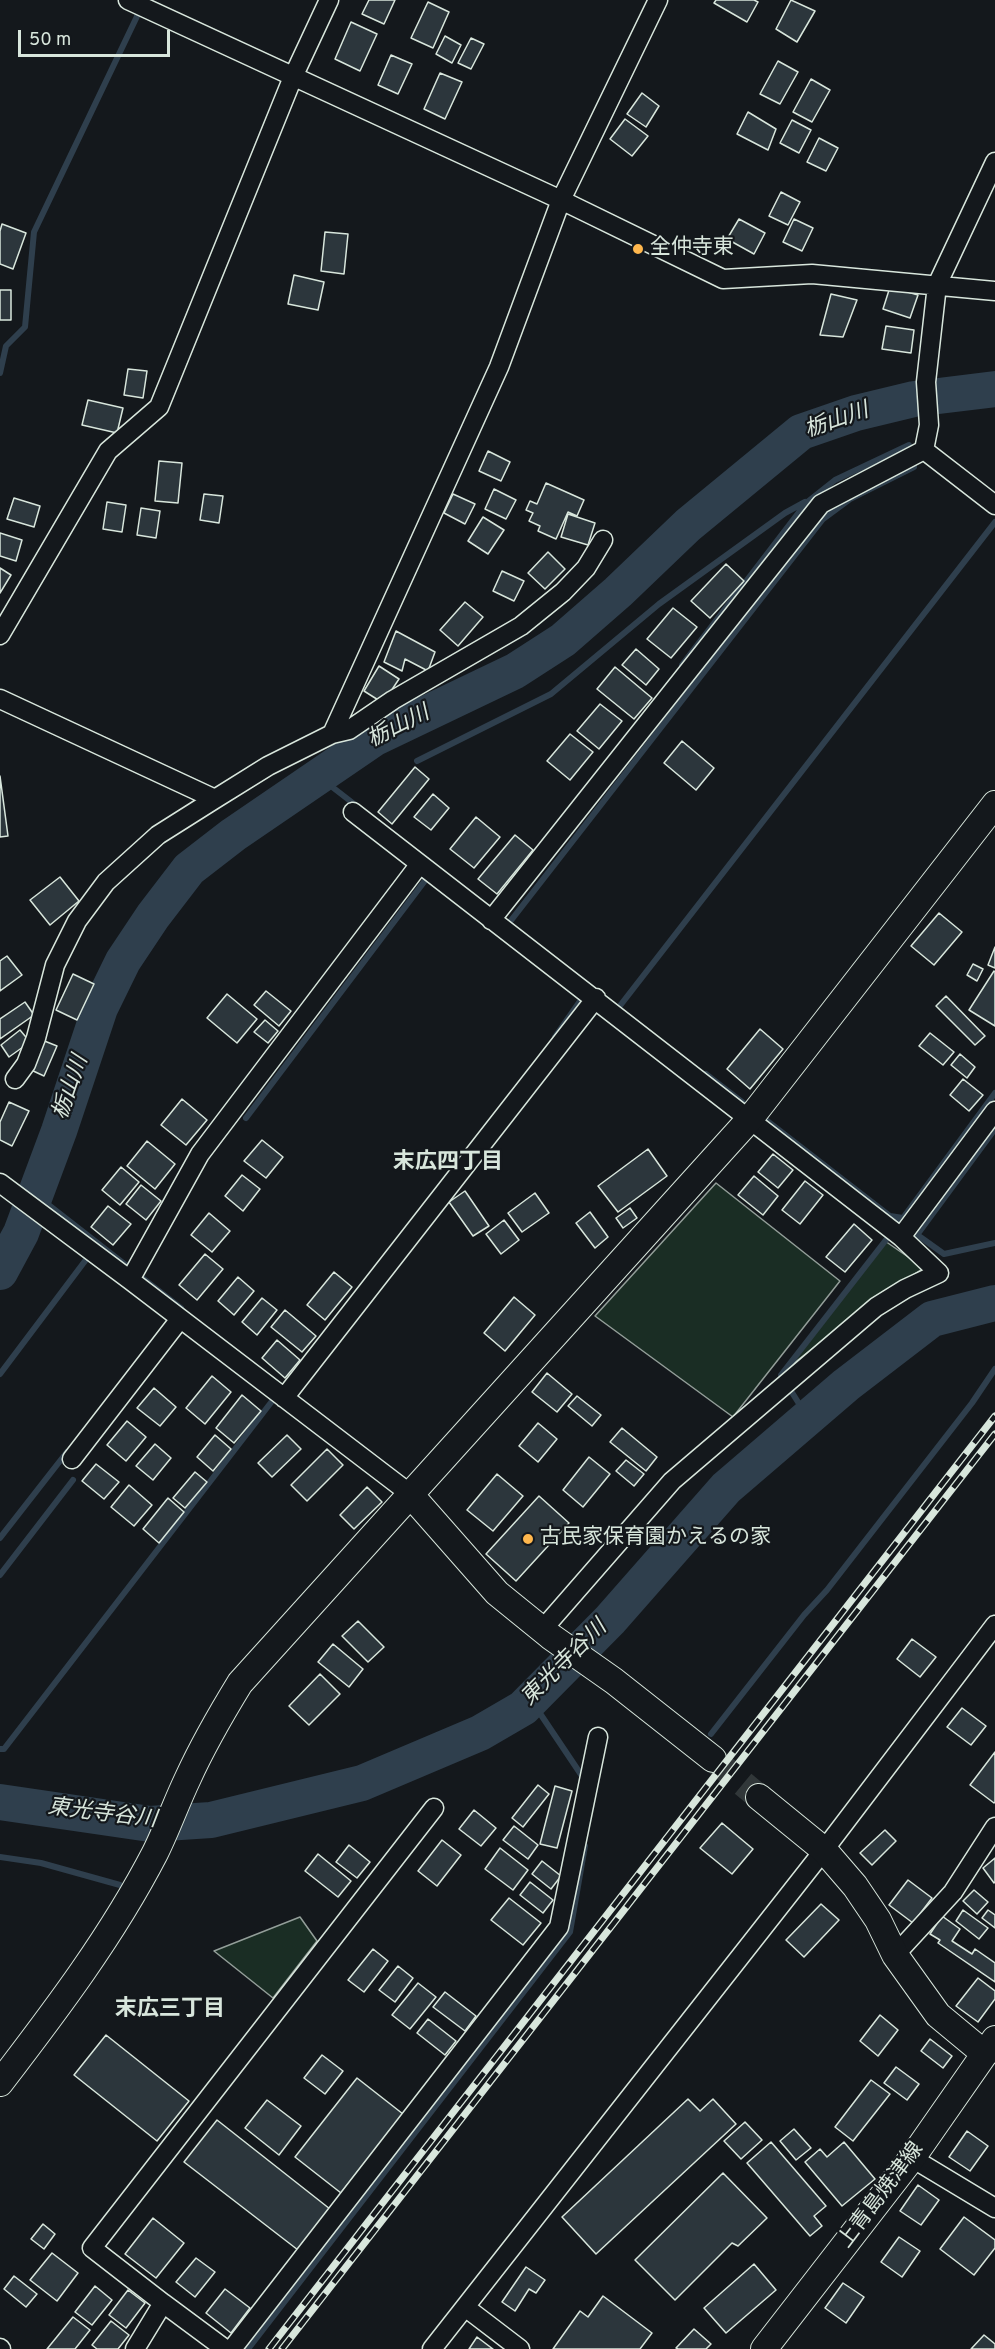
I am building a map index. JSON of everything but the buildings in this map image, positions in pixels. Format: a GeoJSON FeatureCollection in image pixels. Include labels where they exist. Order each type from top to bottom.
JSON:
{"type":"FeatureCollection","features":[{"type":"Feature","properties":{"kind":"street"},"geometry":{"type":"LineString","coordinates":[[128,0],[561,200],[723,279],[812,274],[995,291]]}},
{"type":"Feature","properties":{"kind":"street"},"geometry":{"type":"LineString","coordinates":[[0,635],[108,451],[159,407],[293,77],[329,0]]}},
{"type":"Feature","properties":{"kind":"street"},"geometry":{"type":"LineString","coordinates":[[332,734],[499,367],[561,200],[658,0]]}},
{"type":"Feature","properties":{"kind":"street"},"geometry":{"type":"LineString","coordinates":[[924,450],[929,425],[926,382],[937,285],[995,162]]}},
{"type":"Feature","properties":{"kind":"street"},"geometry":{"type":"LineString","coordinates":[[924,450],[995,505]]}},
{"type":"Feature","properties":{"kind":"street"},"geometry":{"type":"LineString","coordinates":[[491,920],[821,504],[924,450]]}},
{"type":"Feature","properties":{"kind":"street"},"geometry":{"type":"LineString","coordinates":[[15,1079],[26,1064],[36,1038],[55,965],[77,921],[106,882],[158,836],[268,766],[332,734],[349,730],[393,700],[521,626],[563,592],[586,568],[603,540]]}},
{"type":"Feature","properties":{"kind":"street"},"geometry":{"type":"LineString","coordinates":[[0,699],[215,799]]}},
{"type":"Feature","properties":{"kind":"street"},"geometry":{"type":"LineString","coordinates":[[0,2083],[99,1947],[155,1853],[212,1729],[240,1683],[409,1493],[749,1119],[995,804]]}},
{"type":"Feature","properties":{"kind":"street"},"geometry":{"type":"LineString","coordinates":[[353,812],[419,865],[596,998],[901,1237],[939,1273],[905,1289],[876,1307],[672,1481],[546,1633]]}},
{"type":"Feature","properties":{"kind":"street"},"geometry":{"type":"LineString","coordinates":[[130,1280],[200,1154],[419,865]]}},
{"type":"Feature","properties":{"kind":"street"},"geometry":{"type":"LineString","coordinates":[[284,1398],[596,998]]}},
{"type":"Feature","properties":{"kind":"street"},"geometry":{"type":"LineString","coordinates":[[901,1237],[995,1111]]}},
{"type":"Feature","properties":{"kind":"street"},"geometry":{"type":"LineString","coordinates":[[0,1184],[409,1493],[497,1593],[546,1633],[614,1681],[713,1760]]}},
{"type":"Feature","properties":{"kind":"street"},"geometry":{"type":"LineString","coordinates":[[72,1459],[180,1319]]}},
{"type":"Feature","properties":{"kind":"street"},"geometry":{"type":"LineString","coordinates":[[432,2349],[824,1850],[995,1625]]}},
{"type":"Feature","properties":{"kind":"street"},"geometry":{"type":"LineString","coordinates":[[232,2349],[559,1927],[598,1737]]}},
{"type":"Feature","properties":{"kind":"street"},"geometry":{"type":"LineString","coordinates":[[759,1797],[824,1850],[855,1886],[878,1920],[895,1956],[938,2015],[990,2047]]}},
{"type":"Feature","properties":{"kind":"street"},"geometry":{"type":"LineString","coordinates":[[225,2349],[92,2248],[435,1808]]}},
{"type":"Feature","properties":{"kind":"street"},"geometry":{"type":"LineString","coordinates":[[895,1956],[953,1892],[995,1827]]}},
{"type":"Feature","properties":{"kind":"street","name":"上青島焼津線"},"geometry":{"type":"LineString","coordinates":[[764,2349],[912,2158],[990,2047]]}},
{"type":"Feature","properties":{"kind":"street"},"geometry":{"type":"LineString","coordinates":[[912,2158],[995,2208]]}},
{"type":"Feature","properties":{"kind":"street"},"geometry":{"type":"LineString","coordinates":[[135,2349],[163,2303]]}},
{"type":"Feature","properties":{"kind":"street"},"geometry":{"type":"LineString","coordinates":[[465,2307],[520,2349]]}},
{"type":"Feature","properties":{"kind":"green space"},"geometry":{"type":"Polygon","coordinates":[[[716,1183],[840,1281],[733,1417],[595,1316],[716,1183]]]}},
{"type":"Feature","properties":{"kind":"green space"},"geometry":{"type":"Polygon","coordinates":[[[885,1241],[924,1268],[869,1304],[789,1367],[885,1241]]]}},
{"type":"Feature","properties":{"kind":"green space"},"geometry":{"type":"Polygon","coordinates":[[[300,1917],[317,1941],[273,1998],[214,1951],[300,1917]]]}},
{"type":"Feature","properties":{"kind":"waterway"},"geometry":{"type":"LineString","coordinates":[[0,373],[6,346],[25,327],[34,232],[141,8]]}},
{"type":"Feature","properties":{"kind":"waterway","name":"栃山川"},"geometry":{"type":"LineString","coordinates":[[0,1272],[21,1233],[59,1131],[100,1008],[123,961],[153,916],[189,869],[233,835],[375,738],[515,671],[563,640],[618,592],[688,525],[801,432],[856,413],[914,399],[995,389]]}},
{"type":"Feature","properties":{"kind":"waterway"},"geometry":{"type":"LineString","coordinates":[[682,665],[806,503],[835,480],[909,445]]}},
{"type":"Feature","properties":{"kind":"waterway"},"geometry":{"type":"LineString","coordinates":[[509,923],[823,519],[850,499],[914,467]]}},
{"type":"Feature","properties":{"kind":"waterway"},"geometry":{"type":"LineString","coordinates":[[417,761],[551,694],[659,604],[785,513],[805,502]]}},
{"type":"Feature","properties":{"kind":"waterway"},"geometry":{"type":"LineString","coordinates":[[619,1007],[995,522]]}},
{"type":"Feature","properties":{"kind":"waterway"},"geometry":{"type":"LineString","coordinates":[[318,776],[358,807]]}},
{"type":"Feature","properties":{"kind":"waterway"},"geometry":{"type":"LineString","coordinates":[[246,1118],[430,874]]}},
{"type":"Feature","properties":{"kind":"waterway"},"geometry":{"type":"LineString","coordinates":[[555,1037],[585,994]]}},
{"type":"Feature","properties":{"kind":"waterway"},"geometry":{"type":"LineString","coordinates":[[706,1074],[750,1108]]}},
{"type":"Feature","properties":{"kind":"waterway"},"geometry":{"type":"LineString","coordinates":[[808,1418],[781,1375],[903,1218],[995,1093]]}},
{"type":"Feature","properties":{"kind":"waterway"},"geometry":{"type":"LineString","coordinates":[[761,1116],[890,1216],[903,1218]]}},
{"type":"Feature","properties":{"kind":"waterway"},"geometry":{"type":"LineString","coordinates":[[917,1235],[995,1129]]}},
{"type":"Feature","properties":{"kind":"waterway"},"geometry":{"type":"LineString","coordinates":[[36,1195],[181,1308]]}},
{"type":"Feature","properties":{"kind":"waterway"},"geometry":{"type":"LineString","coordinates":[[916,1234],[944,1254],[995,1243]]}},
{"type":"Feature","properties":{"kind":"waterway"},"geometry":{"type":"LineString","coordinates":[[0,1374],[91,1253]]}},
{"type":"Feature","properties":{"kind":"waterway","name":"東光寺谷川"},"geometry":{"type":"LineString","coordinates":[[0,1802],[150,1824],[211,1820],[362,1783],[480,1733],[523,1708],[610,1620],[726,1488],[846,1385],[932,1319],[995,1303]]}},
{"type":"Feature","properties":{"kind":"waterway"},"geometry":{"type":"LineString","coordinates":[[711,1734],[804,1615],[827,1590],[972,1403],[995,1369]]}},
{"type":"Feature","properties":{"kind":"waterway"},"geometry":{"type":"LineString","coordinates":[[0,1749],[4,1749],[276,1396]]}},
{"type":"Feature","properties":{"kind":"waterway"},"geometry":{"type":"LineString","coordinates":[[0,1538],[67,1452]]}},
{"type":"Feature","properties":{"kind":"waterway"},"geometry":{"type":"LineString","coordinates":[[0,1575],[73,1480]]}},
{"type":"Feature","properties":{"kind":"waterway"},"geometry":{"type":"LineString","coordinates":[[531,1700],[584,1779]]}},
{"type":"Feature","properties":{"kind":"waterway"},"geometry":{"type":"LineString","coordinates":[[248,2349],[570,1932],[585,1846]]}},
{"type":"Feature","properties":{"kind":"waterway"},"geometry":{"type":"LineString","coordinates":[[0,1857],[41,1863],[120,1885]]}},
{"type":"Feature","properties":{"kind":"tunnel"},"geometry":{"type":"LineString","coordinates":[[713,1759],[759,1797]]}},
{"type":"Feature","properties":{"kind":"railway"},"geometry":{"type":"LineString","coordinates":[[269,2349],[995,1416]]}},
{"type":"Feature","properties":{"kind":"railway"},"geometry":{"type":"LineString","coordinates":[[282,2349],[995,1434]]}},
{"type":"Feature","properties":{"kind":"place","name":"全仲寺東"},"geometry":{"type":"Point","coordinates":[638,249]}},
{"type":"Feature","properties":{"kind":"place","name":"古民家保育園かえるの家"},"geometry":{"type":"Point","coordinates":[528,1539]}},
{"type":"Feature","properties":{"kind":"district","name":"末広四丁目"},"geometry":{"type":"Point","coordinates":[448,1164]}},
{"type":"Feature","properties":{"kind":"district","name":"末広三丁目"},"geometry":{"type":"Point","coordinates":[170,2011]}}]}
